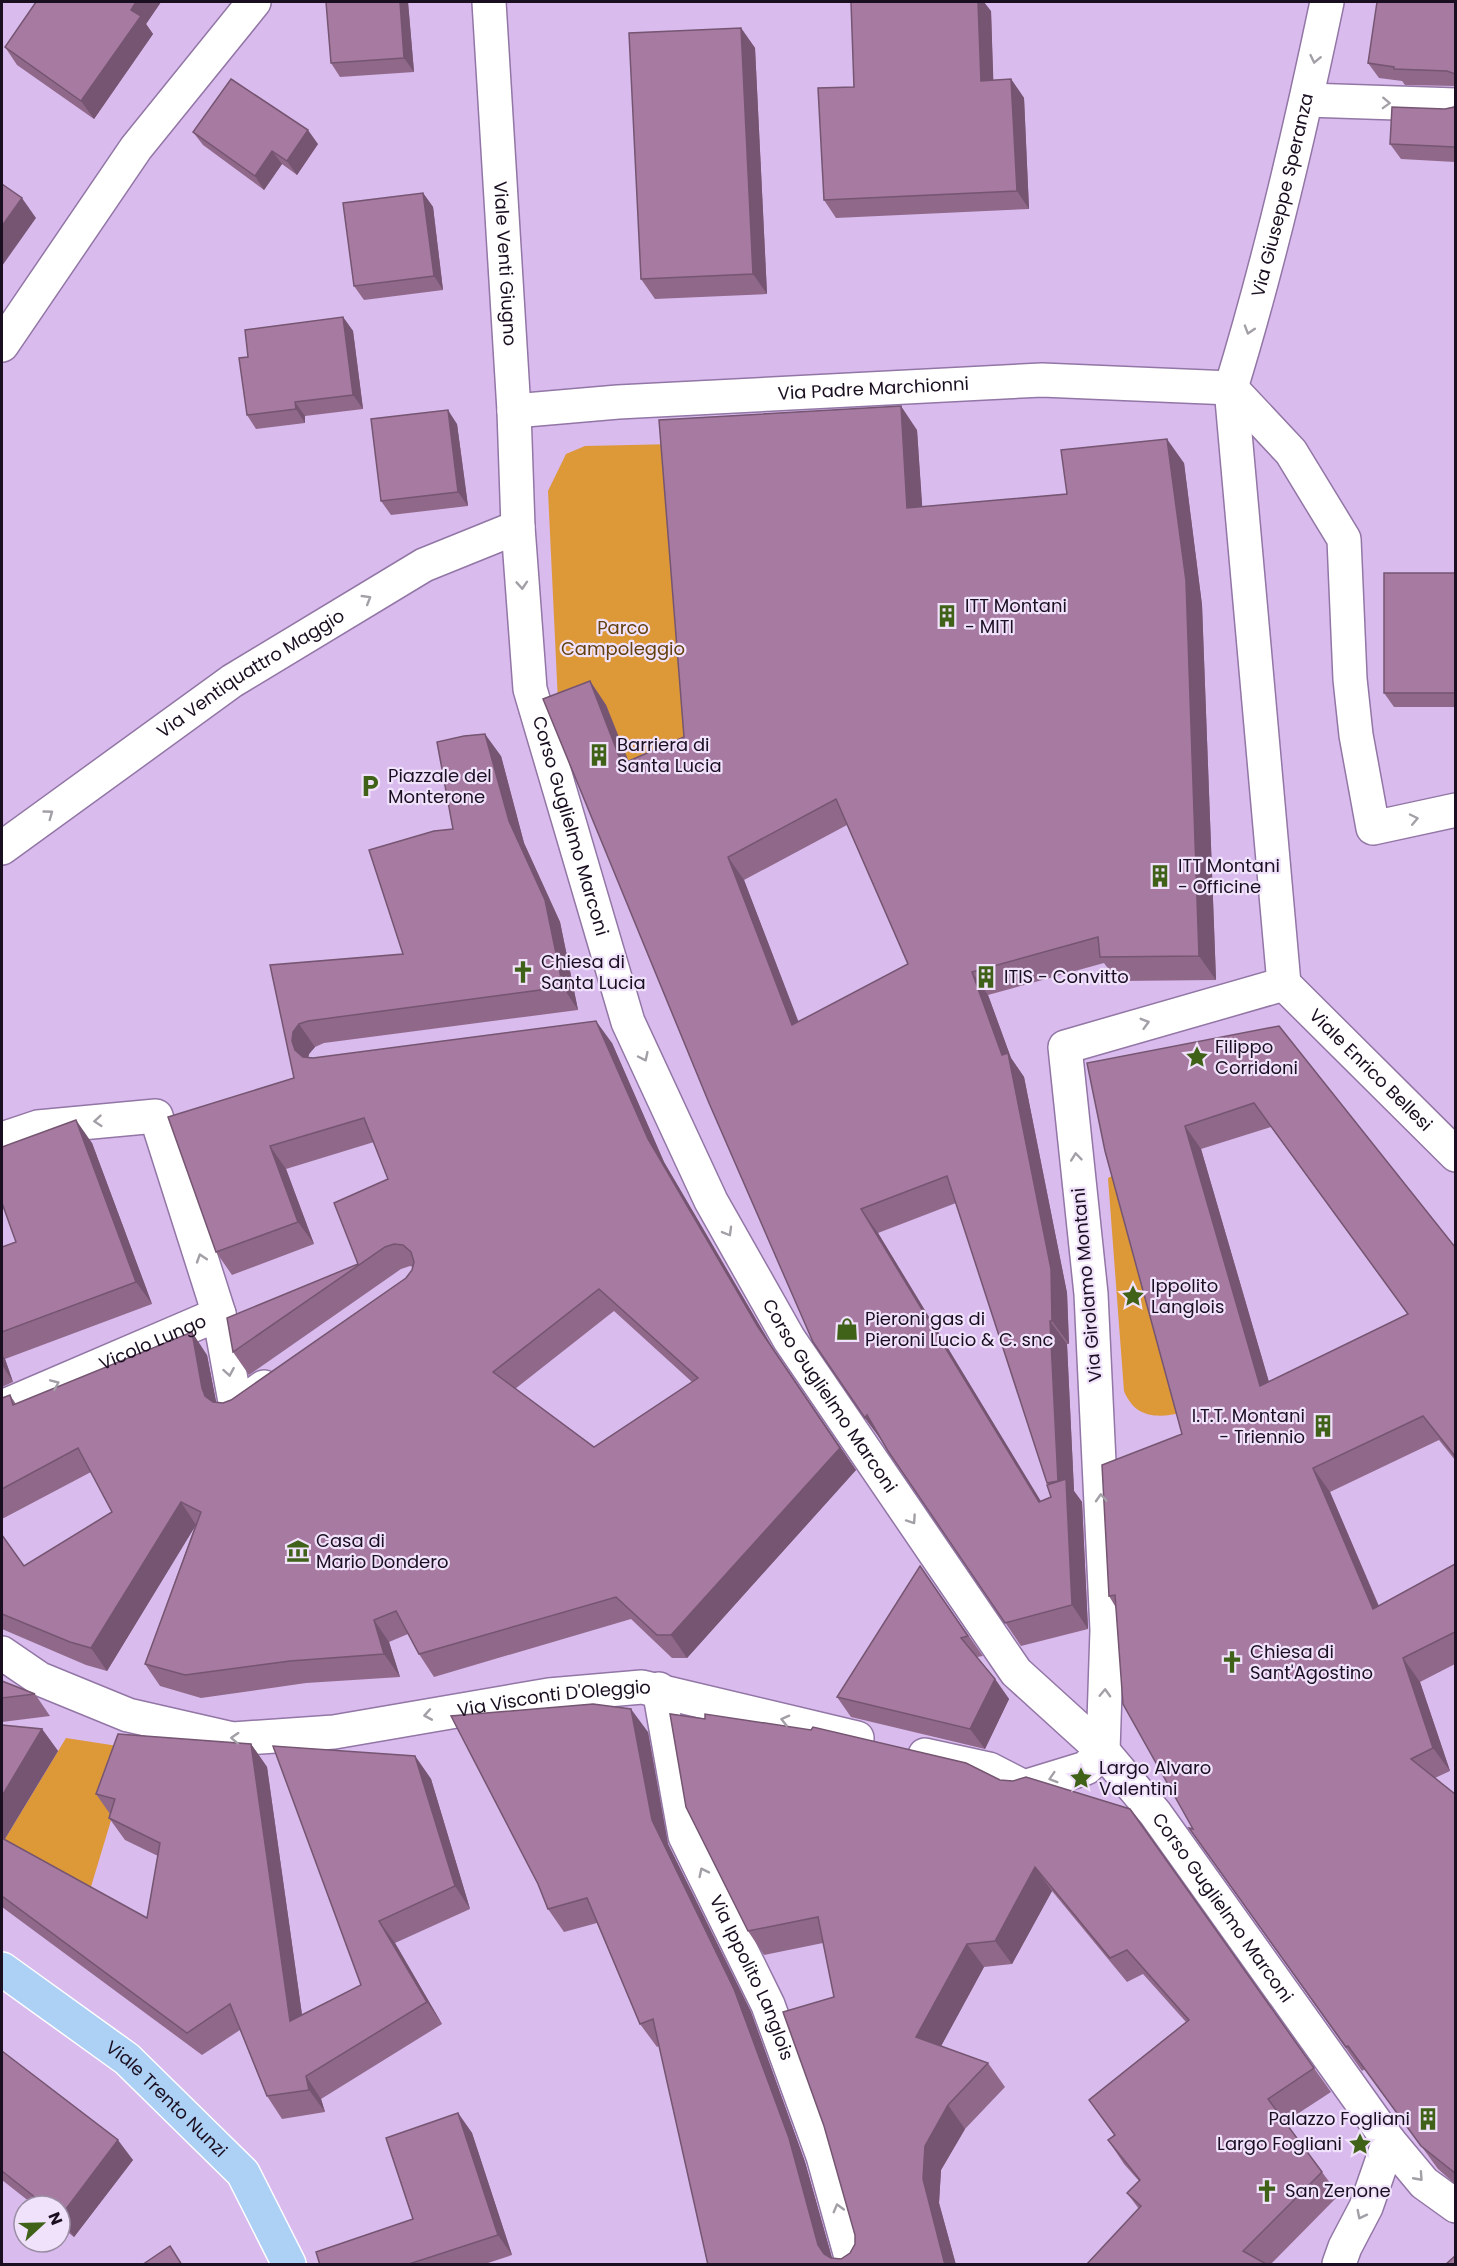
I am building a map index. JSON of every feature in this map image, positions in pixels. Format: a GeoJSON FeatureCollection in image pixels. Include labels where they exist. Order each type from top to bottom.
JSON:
{"type":"FeatureCollection","features":[{"type":"Feature","properties":{"kind":"main road","name":"Viale Trento Nunzi"},"geometry":{"type":"LineString","coordinates":[[2,1969],[127,2059],[243,2173],[290,2265]]}},
{"type":"Feature","properties":{"kind":"street"},"geometry":{"type":"LineString","coordinates":[[2,345],[136,148],[254,2]]}},
{"type":"Feature","properties":{"kind":"street","name":"Viale Venti Giugno"},"geometry":{"type":"LineString","coordinates":[[489,2],[514,411],[518,527]]}},
{"type":"Feature","properties":{"kind":"street","name":"Via Giuseppe Speranza"},"geometry":{"type":"LineString","coordinates":[[1231,388],[1258,300],[1307,100],[1328,2]]}},
{"type":"Feature","properties":{"kind":"street"},"geometry":{"type":"LineString","coordinates":[[1307,100],[1455,105]]}},
{"type":"Feature","properties":{"kind":"street","name":"Via Padre Marchionni"},"geometry":{"type":"LineString","coordinates":[[514,411],[618,402],[1042,380],[1231,388]]}},
{"type":"Feature","properties":{"kind":"street"},"geometry":{"type":"LineString","coordinates":[[1231,388],[1292,452],[1344,539],[1350,678],[1355,723],[1373,828],[1455,810]]}},
{"type":"Feature","properties":{"kind":"street"},"geometry":{"type":"LineString","coordinates":[[1231,388],[1284,984]]}},
{"type":"Feature","properties":{"kind":"street","name":"Via Ventiquattro Maggio"},"geometry":{"type":"LineString","coordinates":[[2,848],[232,681],[424,565],[518,527]]}},
{"type":"Feature","properties":{"kind":"street","name":"Corso Guglielmo Marconi"},"geometry":{"type":"LineString","coordinates":[[518,527],[530,689],[628,1022],[711,1201],[789,1339],[1016,1672],[1103,1751],[1155,1813],[1389,2141],[1424,2183],[1455,2206]]}},
{"type":"Feature","properties":{"kind":"street","name":"Viale Enrico Bellesi"},"geometry":{"type":"LineString","coordinates":[[1284,984],[1455,1155]]}},
{"type":"Feature","properties":{"kind":"street","name":"Via Girolamo Montani"},"geometry":{"type":"LineString","coordinates":[[1103,1751],[1107,1630],[1091,1294],[1065,1047],[1284,984]]}},
{"type":"Feature","properties":{"kind":"street"},"geometry":{"type":"LineString","coordinates":[[595,1027],[628,1022]]}},
{"type":"Feature","properties":{"kind":"street"},"geometry":{"type":"LineString","coordinates":[[2,1139],[38,1126],[156,1116],[219,1314]]}},
{"type":"Feature","properties":{"kind":"street","name":"Vicolo Lungo"},"geometry":{"type":"LineString","coordinates":[[2,1407],[219,1314],[236,1407],[284,1373]]}},
{"type":"Feature","properties":{"kind":"street","name":"Via Visconti D'Oleggio"},"geometry":{"type":"LineString","coordinates":[[2,1653],[40,1678],[128,1715],[233,1739],[334,1732],[549,1695],[642,1687],[659,1689],[989,1769],[1024,1787],[1086,1768],[1103,1751]]}},
{"type":"Feature","properties":{"kind":"street","name":"Via Ippolito Langlois"},"geometry":{"type":"LineString","coordinates":[[659,1689],[685,1836],[768,2005],[823,2156],[853,2265]]}},
{"type":"Feature","properties":{"kind":"street"},"geometry":{"type":"LineString","coordinates":[[1346,2259],[1389,2141]]}},
{"type":"Feature","properties":{"kind":"green space","name":"Parco Campoleggio"},"geometry":{"type":"Polygon","coordinates":[[[676,444],[700,761],[639,787],[559,723],[548,491],[566,454],[585,446],[676,444]]]}},
{"type":"Feature","properties":{"kind":"green space"},"geometry":{"type":"Polygon","coordinates":[[[1114,1175],[1186,1412],[1149,1415],[1135,1407],[1124,1391],[1108,1178],[1114,1175]]]}},
{"type":"Feature","properties":{"kind":"green space"},"geometry":{"type":"Polygon","coordinates":[[[66,1738],[137,1749],[112,1817],[87,1900],[2,1844],[66,1738]]]}},
{"type":"Feature","properties":{"kind":"building"},"geometry":{"type":"Polygon","coordinates":[[[36,2],[136,2],[131,10],[141,16],[81,101],[5,47],[36,2]]]}},
{"type":"Feature","properties":{"kind":"building"},"geometry":{"type":"Polygon","coordinates":[[[326,2],[400,2],[404,58],[331,63],[326,2]]]}},
{"type":"Feature","properties":{"kind":"building"},"geometry":{"type":"Polygon","coordinates":[[[851,2],[978,2],[981,81],[1011,79],[1017,191],[824,200],[818,88],[854,87],[851,2]]]}},
{"type":"Feature","properties":{"kind":"building"},"geometry":{"type":"Polygon","coordinates":[[[1377,2],[1455,2],[1455,74],[1447,71],[1394,69],[1394,67],[1368,63],[1377,2]]]}},
{"type":"Feature","properties":{"kind":"building"},"geometry":{"type":"Polygon","coordinates":[[[741,28],[753,274],[641,279],[629,33],[741,28]]]}},
{"type":"Feature","properties":{"kind":"building"},"geometry":{"type":"Polygon","coordinates":[[[231,79],[308,130],[287,161],[272,151],[255,176],[193,132],[231,79]]]}},
{"type":"Feature","properties":{"kind":"building"},"geometry":{"type":"Polygon","coordinates":[[[1455,105],[1455,147],[1390,144],[1392,107],[1445,109],[1455,105]]]}},
{"type":"Feature","properties":{"kind":"building"},"geometry":{"type":"Polygon","coordinates":[[[2,184],[22,198],[2,226],[2,184]]]}},
{"type":"Feature","properties":{"kind":"building"},"geometry":{"type":"Polygon","coordinates":[[[423,193],[434,276],[354,286],[343,203],[423,193]]]}},
{"type":"Feature","properties":{"kind":"building"},"geometry":{"type":"Polygon","coordinates":[[[343,317],[353,395],[295,402],[296,409],[247,415],[239,358],[248,357],[245,330],[343,317]]]}},
{"type":"Feature","properties":{"kind":"building"},"geometry":{"type":"Polygon","coordinates":[[[901,406],[907,508],[1067,494],[1061,450],[1167,439],[1186,581],[1199,956],[1100,957],[1098,937],[972,972],[1002,1055],[1008,1053],[1051,1269],[1052,1321],[1050,1321],[1058,1481],[1047,1483],[947,1176],[861,1209],[1039,1502],[1051,1497],[1047,1485],[1066,1479],[1072,1605],[1005,1623],[888,1451],[867,1415],[865,1418],[813,1342],[709,1103],[543,699],[590,681],[622,764],[684,737],[659,420],[901,406]],[[836,799],[728,857],[792,1025],[908,964],[836,799]]]}},
{"type":"Feature","properties":{"kind":"building"},"geometry":{"type":"Polygon","coordinates":[[[448,410],[458,492],[381,501],[371,419],[448,410]]]}},
{"type":"Feature","properties":{"kind":"building"},"geometry":{"type":"Polygon","coordinates":[[[1384,573],[1455,573],[1455,693],[1384,693],[1384,573]]]}},
{"type":"Feature","properties":{"kind":"building"},"geometry":{"type":"Polygon","coordinates":[[[485,734],[509,821],[545,900],[563,987],[308,1021],[299,1024],[293,1032],[292,1041],[295,1050],[303,1057],[313,1058],[596,1021],[648,1139],[758,1327],[840,1448],[671,1635],[657,1635],[616,1597],[419,1654],[396,1611],[374,1620],[384,1654],[290,1661],[185,1675],[145,1664],[201,1512],[181,1502],[91,1648],[70,1642],[2,1614],[2,1535],[24,1566],[112,1512],[78,1448],[2,1489],[2,1398],[10,1395],[13,1405],[192,1332],[205,1396],[213,1402],[223,1403],[231,1400],[406,1278],[412,1270],[414,1262],[411,1252],[403,1245],[394,1244],[385,1247],[233,1352],[227,1318],[358,1264],[334,1203],[388,1179],[364,1118],[270,1146],[298,1222],[216,1252],[168,1117],[294,1078],[270,965],[403,954],[369,850],[434,831],[453,829],[437,742],[485,734]],[[599,1289],[493,1372],[594,1447],[698,1378],[599,1289]]]}},
{"type":"Feature","properties":{"kind":"building"},"geometry":{"type":"Polygon","coordinates":[[[1279,1026],[1455,1247],[1455,1456],[1423,1416],[1313,1468],[1373,1609],[1455,1564],[1455,1632],[1403,1658],[1433,1748],[1411,1759],[1455,1794],[1455,2173],[1421,2146],[1348,2046],[1346,2047],[1189,1828],[1193,1829],[1123,1704],[1115,1595],[1109,1596],[1102,1465],[1182,1434],[1105,1151],[1087,1063],[1279,1026]],[[1254,1103],[1185,1126],[1260,1386],[1408,1314],[1254,1103]]]}},
{"type":"Feature","properties":{"kind":"building"},"geometry":{"type":"Polygon","coordinates":[[[76,1120],[136,1282],[2,1332],[2,1247],[16,1242],[2,1203],[2,1147],[76,1120]]]}},
{"type":"Feature","properties":{"kind":"building"},"geometry":{"type":"Polygon","coordinates":[[[920,1566],[968,1636],[961,1638],[995,1679],[970,1729],[837,1697],[920,1566]]]}},
{"type":"Feature","properties":{"kind":"building"},"geometry":{"type":"Polygon","coordinates":[[[2,1681],[35,1694],[2,1698],[2,1681]]]}},
{"type":"Feature","properties":{"kind":"building"},"geometry":{"type":"Polygon","coordinates":[[[593,1704],[631,1709],[652,1820],[734,1989],[789,2138],[818,2245],[824,2254],[831,2258],[841,2259],[850,2253],[855,2244],[855,2235],[824,2126],[783,2012],[834,1997],[818,1917],[748,1931],[686,1807],[670,1714],[705,1719],[705,1714],[811,1730],[813,1727],[966,1763],[1000,1780],[1013,1781],[1026,1777],[1130,1809],[1314,2068],[1268,2099],[1322,2172],[1243,2251],[1268,2265],[1086,2265],[1141,2206],[1127,2193],[1140,2180],[1108,2140],[1115,2135],[1089,2100],[1189,2020],[1127,1950],[1110,1958],[1035,1867],[995,1941],[967,1944],[916,2037],[988,2063],[948,2105],[925,2146],[923,2179],[945,2265],[708,2265],[653,2019],[640,2024],[587,1898],[548,1909],[538,1884],[451,1716],[593,1704]]]}},
{"type":"Feature","properties":{"kind":"building"},"geometry":{"type":"Polygon","coordinates":[[[2,1725],[42,1729],[2,1796],[2,1725]]]}},
{"type":"Feature","properties":{"kind":"building"},"geometry":{"type":"Polygon","coordinates":[[[118,1734],[251,1744],[290,2021],[361,1985],[273,1746],[415,1756],[455,1886],[379,1921],[427,2002],[306,2076],[309,2090],[267,2096],[230,2004],[187,2033],[2,1896],[2,1838],[147,1918],[160,1843],[109,1818],[115,1799],[96,1794],[118,1734]]]}},
{"type":"Feature","properties":{"kind":"building"},"geometry":{"type":"Polygon","coordinates":[[[2,2051],[118,2140],[72,2201],[72,2194],[31,2194],[2,2171],[2,2051]]]}},
{"type":"Feature","properties":{"kind":"building"},"geometry":{"type":"Polygon","coordinates":[[[458,2113],[498,2235],[406,2265],[320,2265],[316,2252],[413,2219],[386,2138],[458,2113]]]}},
{"type":"Feature","properties":{"kind":"building"},"geometry":{"type":"Polygon","coordinates":[[[170,2246],[182,2265],[142,2265],[170,2246]]]}},
{"type":"Feature","properties":{"kind":"building"},"geometry":{"type":"Polygon","coordinates":[[[1455,2256],[1455,2265],[1445,2265],[1455,2256]]]}},
{"type":"Feature","properties":{"kind":"place","name":"ITT Montani - MITI"},"geometry":{"type":"Point","coordinates":[947,616]}},
{"type":"Feature","properties":{"kind":"place","name":"Barriera di Santa Lucia"},"geometry":{"type":"Point","coordinates":[599,755]}},
{"type":"Feature","properties":{"kind":"place","name":"Piazzale del Monterone"},"geometry":{"type":"Point","coordinates":[370,786]}},
{"type":"Feature","properties":{"kind":"place","name":"ITT Montani - Officine"},"geometry":{"type":"Point","coordinates":[1160,876]}},
{"type":"Feature","properties":{"kind":"place","name":"Chiesa di Santa Lucia"},"geometry":{"type":"Point","coordinates":[523,972]}},
{"type":"Feature","properties":{"kind":"place","name":"ITIS - Convitto"},"geometry":{"type":"Point","coordinates":[986,977]}},
{"type":"Feature","properties":{"kind":"place","name":"Filippo Corridoni"},"geometry":{"type":"Point","coordinates":[1197,1057]}},
{"type":"Feature","properties":{"kind":"place","name":"Ippolito Langlois"},"geometry":{"type":"Point","coordinates":[1133,1296]}},
{"type":"Feature","properties":{"kind":"place","name":"Pieroni gas di Pieroni Lucio & C. snc"},"geometry":{"type":"Point","coordinates":[847,1329]}},
{"type":"Feature","properties":{"kind":"place","name":"I.T.T. Montani - Triennio"},"geometry":{"type":"Point","coordinates":[1323,1426]}},
{"type":"Feature","properties":{"kind":"place","name":"Casa di Mario Dondero"},"geometry":{"type":"Point","coordinates":[298,1551]}},
{"type":"Feature","properties":{"kind":"place","name":"Chiesa di Sant'Agostino"},"geometry":{"type":"Point","coordinates":[1232,1662]}},
{"type":"Feature","properties":{"kind":"place","name":"Largo Alvaro Valentini"},"geometry":{"type":"Point","coordinates":[1081,1778]}},
{"type":"Feature","properties":{"kind":"place","name":"Palazzo Fogliani"},"geometry":{"type":"Point","coordinates":[1428,2119]}},
{"type":"Feature","properties":{"kind":"place","name":"Largo Fogliani"},"geometry":{"type":"Point","coordinates":[1360,2144]}},
{"type":"Feature","properties":{"kind":"place","name":"San Zenone"},"geometry":{"type":"Point","coordinates":[1267,2191]}}]}
